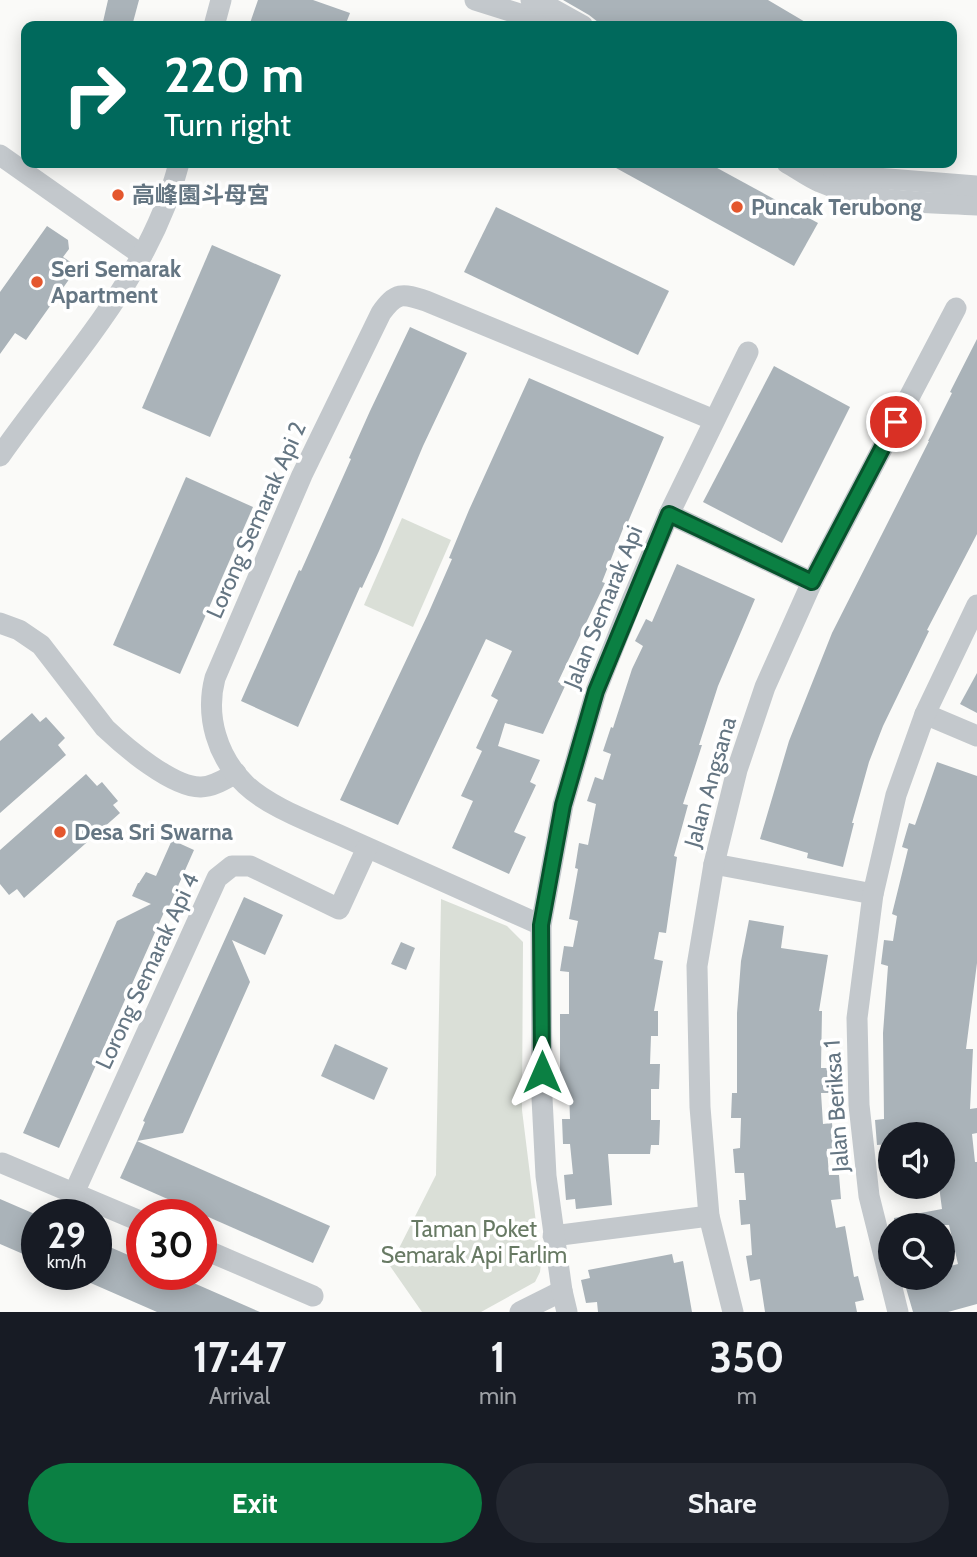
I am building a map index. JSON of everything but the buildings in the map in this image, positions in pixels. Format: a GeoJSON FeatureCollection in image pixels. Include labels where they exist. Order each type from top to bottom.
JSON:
{"type":"FeatureCollection","features":[{"type":"Feature","properties":{"kind":"street"},"geometry":{"type":"LineString","coordinates":[[215,21],[221,0]]}},
{"type":"Feature","properties":{"kind":"street"},"geometry":{"type":"LineString","coordinates":[[475,0],[540,21]]}},
{"type":"Feature","properties":{"kind":"street"},"geometry":{"type":"LineString","coordinates":[[531,0],[574,21]]}},
{"type":"Feature","properties":{"kind":"street"},"geometry":{"type":"LineString","coordinates":[[0,156],[142,255]]}},
{"type":"Feature","properties":{"kind":"street"},"geometry":{"type":"LineString","coordinates":[[0,456],[97,326],[142,255],[173,189],[178,168]]}},
{"type":"Feature","properties":{"kind":"street"},"geometry":{"type":"LineString","coordinates":[[796,168],[819,181],[879,199],[977,205]]}},
{"type":"Feature","properties":{"kind":"street"},"geometry":{"type":"LineString","coordinates":[[833,168],[851,176],[977,186]]}},
{"type":"Feature","properties":{"kind":"street","name":"Lorong Semarak Api 2"},"geometry":{"type":"LineString","coordinates":[[541,925],[367,848],[247,787],[216,737],[210,697],[215,678],[302,475],[381,313],[389,301],[398,296],[408,295],[426,301],[714,420]]}},
{"type":"Feature","properties":{"kind":"street","name":"Jalan Angsana"},"geometry":{"type":"LineString","coordinates":[[733,1312],[709,1216],[700,1107],[697,966],[714,864],[737,770],[765,687],[812,582],[956,308]]}},
{"type":"Feature","properties":{"kind":"street","name":"Jalan Semarak Api"},"geometry":{"type":"LineString","coordinates":[[567,1312],[553,1236],[543,1139],[541,925],[563,805],[596,691],[669,514],[748,352]]}},
{"type":"Feature","properties":{"kind":"street"},"geometry":{"type":"LineString","coordinates":[[669,514],[812,582]]}},
{"type":"Feature","properties":{"kind":"street","name":"Jalan Beriksa 1"},"geometry":{"type":"LineString","coordinates":[[898,1312],[869,1196],[859,1105],[857,1018],[873,894],[896,795],[925,714],[977,605]]}},
{"type":"Feature","properties":{"kind":"street"},"geometry":{"type":"LineString","coordinates":[[0,623],[19,630],[41,645],[105,728],[116,739],[175,780],[201,787],[236,773]]}},
{"type":"Feature","properties":{"kind":"street"},"geometry":{"type":"LineString","coordinates":[[925,714],[977,736]]}},
{"type":"Feature","properties":{"kind":"street","name":"Lorong Semarak Api 4"},"geometry":{"type":"LineString","coordinates":[[74,1193],[216,878],[232,866],[250,866],[339,909],[367,848]]}},
{"type":"Feature","properties":{"kind":"street"},"geometry":{"type":"LineString","coordinates":[[714,864],[873,894]]}},
{"type":"Feature","properties":{"kind":"street"},"geometry":{"type":"LineString","coordinates":[[2,1163],[126,1215]]}},
{"type":"Feature","properties":{"kind":"street"},"geometry":{"type":"LineString","coordinates":[[553,1236],[709,1216]]}},
{"type":"Feature","properties":{"kind":"street"},"geometry":{"type":"LineString","coordinates":[[217,1255],[313,1296]]}},
{"type":"Feature","properties":{"kind":"street"},"geometry":{"type":"LineString","coordinates":[[520,1312],[562,1291]]}},
{"type":"Feature","properties":{"kind":"green space"},"geometry":{"type":"Polygon","coordinates":[[[402,518],[451,540],[413,627],[364,605],[402,518]]]}},
{"type":"Feature","properties":{"kind":"green space","name":"Taman Poket Semarak Api Farlim"},"geometry":{"type":"Polygon","coordinates":[[[441,899],[507,926],[523,942],[522,1110],[540,1272],[535,1282],[481,1312],[422,1312],[390,1266],[436,1175],[441,899]]]}},
{"type":"Feature","properties":{"kind":"place","name":"高峰園斗母宮"},"geometry":{"type":"Point","coordinates":[118,195]}},
{"type":"Feature","properties":{"kind":"place","name":"Puncak Terubong"},"geometry":{"type":"Point","coordinates":[737,207]}},
{"type":"Feature","properties":{"kind":"place","name":"Seri Semarak Apartment"},"geometry":{"type":"Point","coordinates":[37,282]}},
{"type":"Feature","properties":{"kind":"place","name":"Desa Sri Swarna"},"geometry":{"type":"Point","coordinates":[60,832]}},
{"type":"Feature","properties":{"kind":"route"},"geometry":{"type":"LineString","coordinates":[[542,1072],[541,925],[563,805],[596,691],[669,514],[812,582],[896,422]]}}]}
